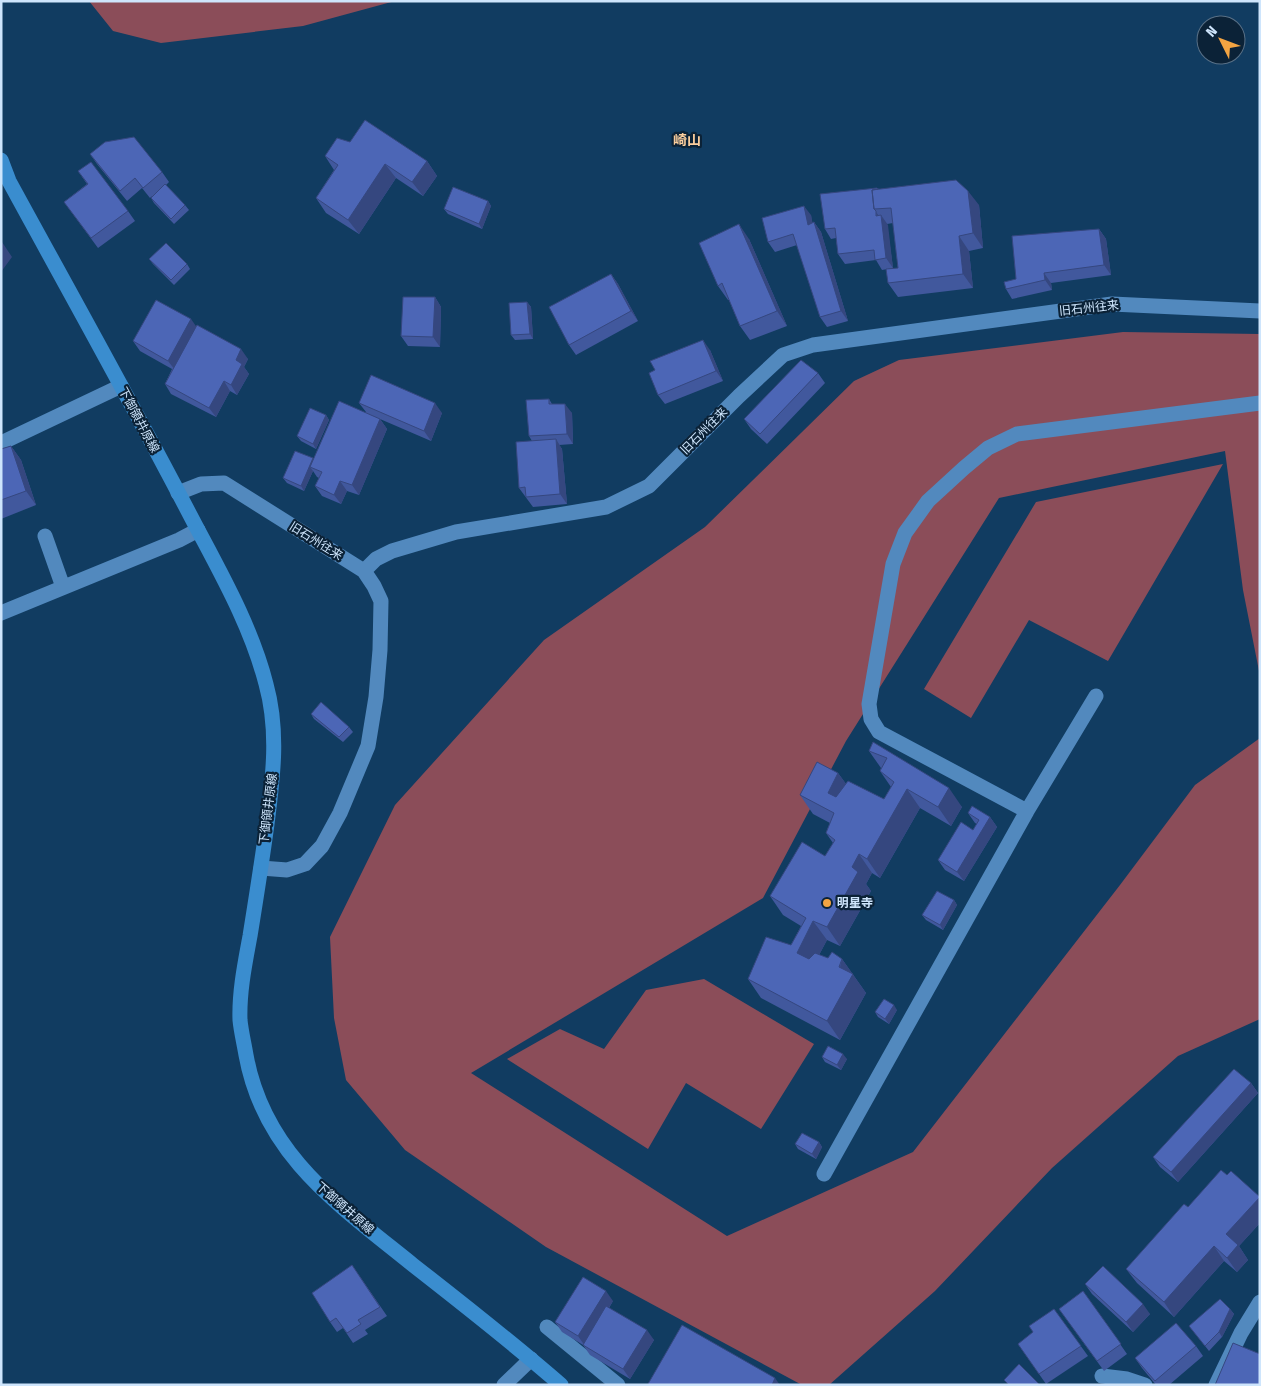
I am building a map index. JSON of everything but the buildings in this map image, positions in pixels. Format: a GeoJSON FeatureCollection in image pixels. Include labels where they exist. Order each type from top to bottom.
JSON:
{"type":"FeatureCollection","features":[{"type":"Feature","properties":{"kind":"main road","name":"下御領井原線"},"geometry":{"type":"LineString","coordinates":[[1,160],[5,182],[121,386],[234,599],[257,651],[267,686],[275,729],[273,782],[243,979],[240,1021],[249,1070],[260,1105],[282,1143],[303,1171],[324,1191],[346,1211],[561,1385]]}},
{"type":"Feature","properties":{"kind":"street","name":"旧石州往来"},"geometry":{"type":"LineString","coordinates":[[178,493],[202,484],[224,483],[364,571],[376,559],[392,551],[456,532],[606,507],[649,486],[783,355],[813,345],[1112,304],[1260,311]]}},
{"type":"Feature","properties":{"kind":"street"},"geometry":{"type":"LineString","coordinates":[[1,443],[121,386]]}},
{"type":"Feature","properties":{"kind":"street"},"geometry":{"type":"LineString","coordinates":[[1027,811],[879,732],[871,719],[869,704],[888,591],[893,564],[905,533],[928,501],[964,468],[988,448],[1017,434],[1260,403]]}},
{"type":"Feature","properties":{"kind":"street"},"geometry":{"type":"LineString","coordinates":[[1,613],[179,540],[198,530]]}},
{"type":"Feature","properties":{"kind":"street"},"geometry":{"type":"LineString","coordinates":[[45,536],[63,587]]}},
{"type":"Feature","properties":{"kind":"street"},"geometry":{"type":"LineString","coordinates":[[261,868],[287,870],[305,864],[322,846],[340,813],[368,746],[376,697],[380,650],[381,601],[364,571]]}},
{"type":"Feature","properties":{"kind":"street"},"geometry":{"type":"LineString","coordinates":[[824,1174],[1027,811],[1096,696]]}},
{"type":"Feature","properties":{"kind":"street"},"geometry":{"type":"LineString","coordinates":[[1216,1385],[1240,1333],[1260,1302]]}},
{"type":"Feature","properties":{"kind":"street"},"geometry":{"type":"LineString","coordinates":[[547,1327],[618,1385]]}},
{"type":"Feature","properties":{"kind":"street"},"geometry":{"type":"LineString","coordinates":[[504,1385],[531,1359]]}},
{"type":"Feature","properties":{"kind":"street"},"geometry":{"type":"LineString","coordinates":[[1102,1376],[1128,1379],[1145,1385]]}},
{"type":"Feature","properties":{"kind":"shaded area"},"geometry":{"type":"Polygon","coordinates":[[[89,1],[395,1],[303,26],[161,43],[113,31],[89,1]]]}},
{"type":"Feature","properties":{"kind":"shaded area"},"geometry":{"type":"Polygon","coordinates":[[[1123,332],[1260,334],[1260,676],[1243,590],[1225,451],[999,498],[846,741],[763,898],[471,1073],[727,1236],[913,1152],[1195,785],[1260,738],[1260,1019],[1178,1056],[1052,1168],[935,1291],[829,1385],[802,1385],[546,1247],[405,1150],[346,1080],[334,1018],[330,937],[395,805],[544,640],[705,527],[854,381],[899,360],[1123,332]]]}},
{"type":"Feature","properties":{"kind":"shaded area"},"geometry":{"type":"Polygon","coordinates":[[[1223,464],[1108,661],[1029,620],[971,718],[924,689],[1036,502],[1223,464]]]}},
{"type":"Feature","properties":{"kind":"shaded area"},"geometry":{"type":"Polygon","coordinates":[[[704,979],[814,1044],[761,1129],[686,1083],[648,1149],[507,1059],[560,1029],[604,1049],[646,990],[704,979]]]}},
{"type":"Feature","properties":{"kind":"place","name":"明星寺"},"geometry":{"type":"Point","coordinates":[827,903]}},
{"type":"Feature","properties":{"kind":"district","name":"崎山"},"geometry":{"type":"Point","coordinates":[687,140]}}]}
